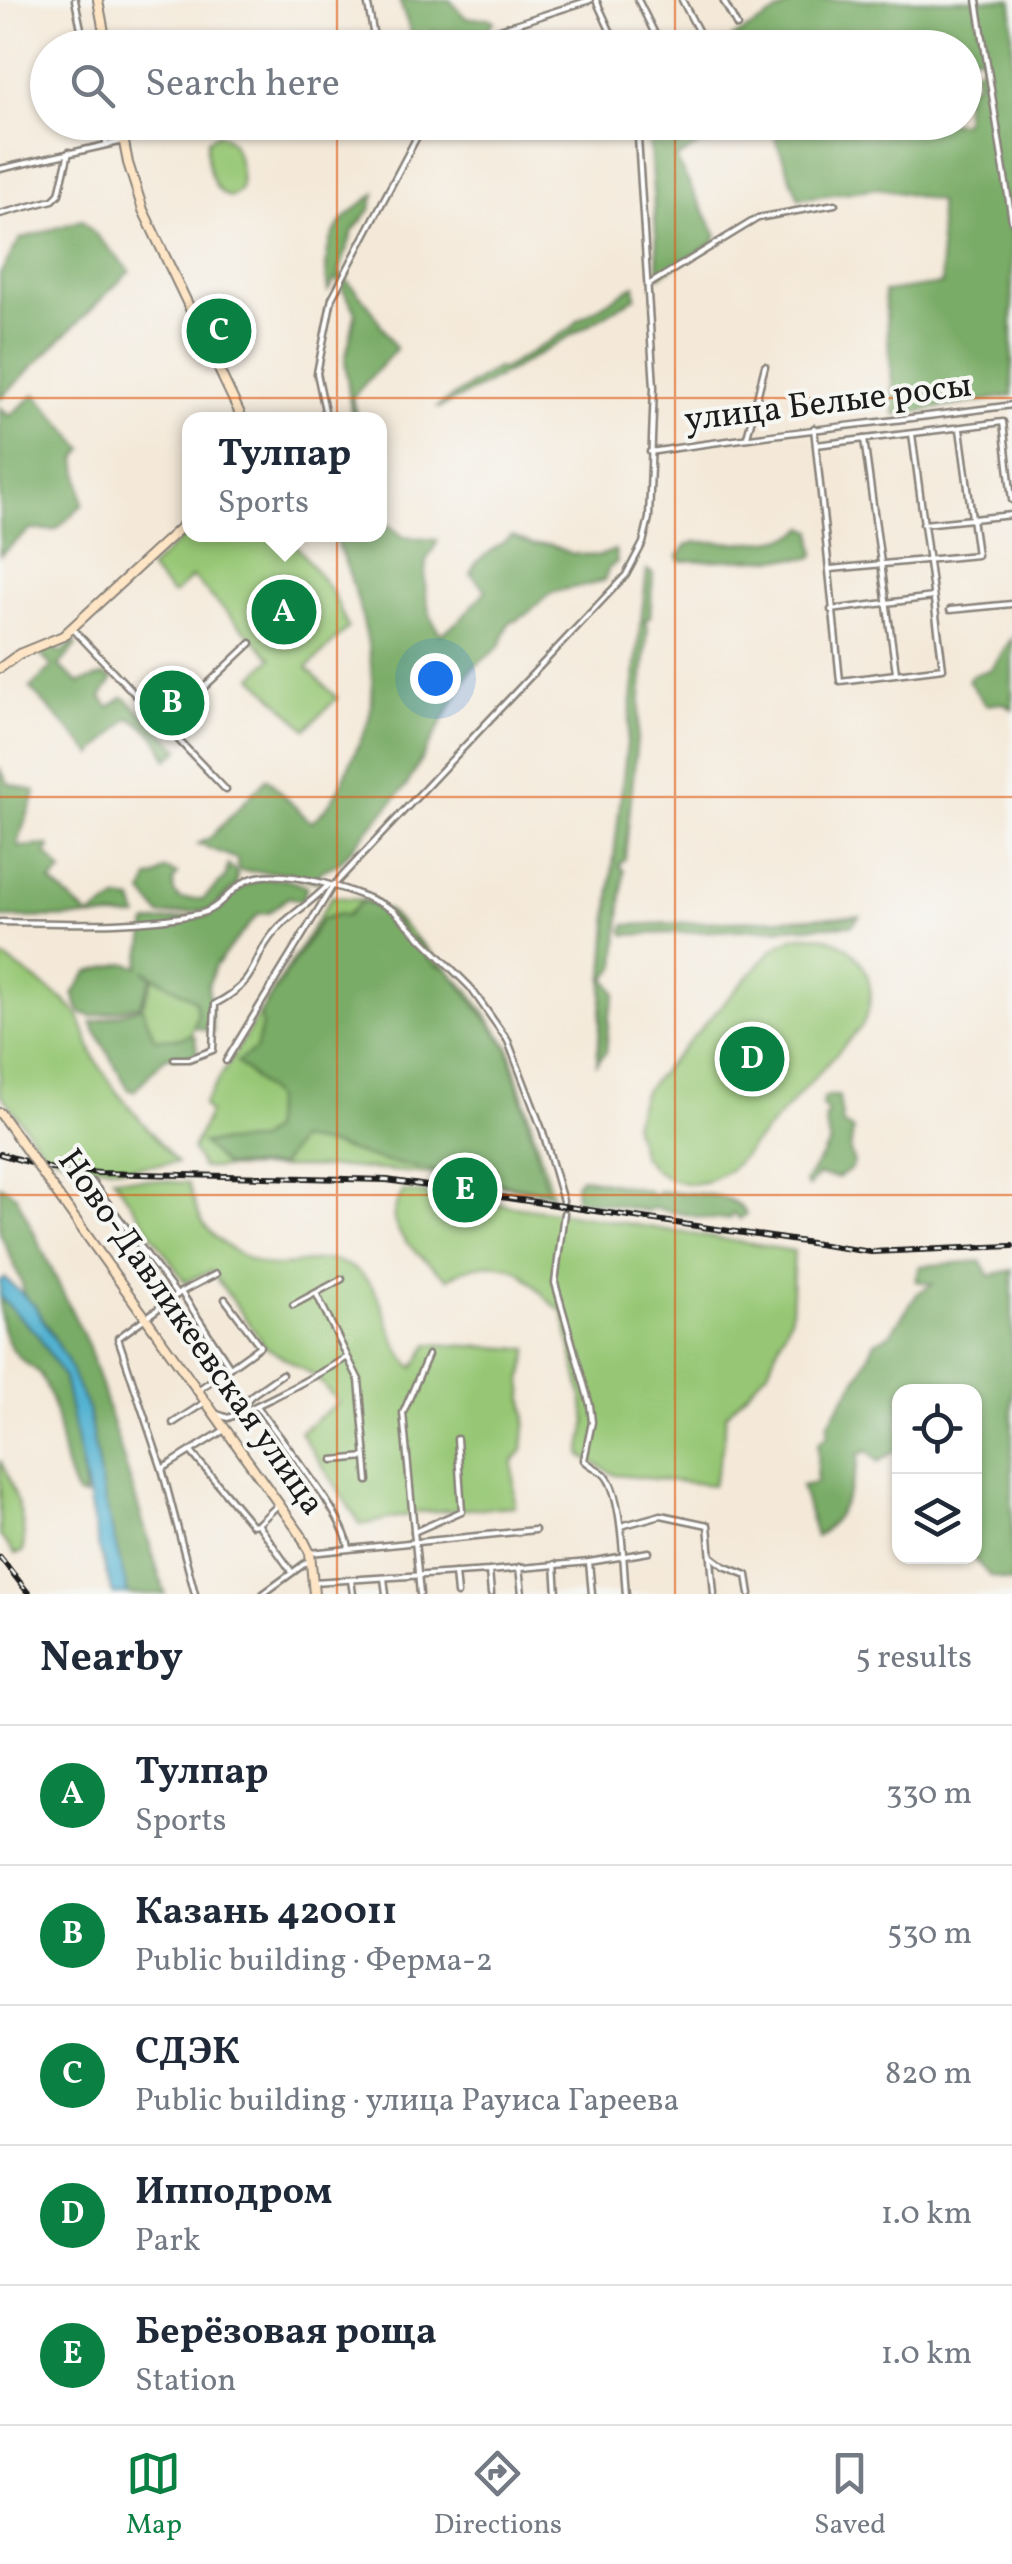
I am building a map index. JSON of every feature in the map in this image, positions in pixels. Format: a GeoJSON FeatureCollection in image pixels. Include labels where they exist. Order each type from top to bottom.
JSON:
{"type":"FeatureCollection","features":[{"type":"Feature","properties":{"kind":"street"},"geometry":{"type":"LineString","coordinates":[[75,0],[81,30]]}},
{"type":"Feature","properties":{"kind":"street"},"geometry":{"type":"LineString","coordinates":[[98,0],[104,30]]}},
{"type":"Feature","properties":{"kind":"street"},"geometry":{"type":"LineString","coordinates":[[367,0],[372,30]]}},
{"type":"Feature","properties":{"kind":"street"},"geometry":{"type":"LineString","coordinates":[[498,30],[593,0],[609,30]]}},
{"type":"Feature","properties":{"kind":"street"},"geometry":{"type":"LineString","coordinates":[[638,0],[653,30]]}},
{"type":"Feature","properties":{"kind":"street"},"geometry":{"type":"LineString","coordinates":[[682,0],[698,30]]}},
{"type":"Feature","properties":{"kind":"street"},"geometry":{"type":"LineString","coordinates":[[724,0],[737,26]]}},
{"type":"Feature","properties":{"kind":"street"},"geometry":{"type":"LineString","coordinates":[[977,0],[982,30]]}},
{"type":"Feature","properties":{"kind":"street"},"geometry":{"type":"LineString","coordinates":[[982,32],[1012,222]]}},
{"type":"Feature","properties":{"kind":"street"},"geometry":{"type":"LineString","coordinates":[[0,169],[124,140],[134,186],[144,210],[241,412]]}},
{"type":"Feature","properties":{"kind":"street"},"geometry":{"type":"LineString","coordinates":[[326,412],[316,373],[332,298],[415,140]]}},
{"type":"Feature","properties":{"kind":"street"},"geometry":{"type":"LineString","coordinates":[[174,1059],[189,1059],[213,1050],[215,1004],[246,983],[266,944],[280,927],[330,887],[626,575],[646,533],[654,371],[637,140]]}},
{"type":"Feature","properties":{"kind":"street"},"geometry":{"type":"LineString","coordinates":[[0,214],[53,200],[69,152]]}},
{"type":"Feature","properties":{"kind":"street"},"geometry":{"type":"LineString","coordinates":[[648,285],[758,218],[835,204]]}},
{"type":"Feature","properties":{"kind":"street"},"geometry":{"type":"LineString","coordinates":[[747,437],[765,366]]}},
{"type":"Feature","properties":{"kind":"street","name":"улица Белые росы"},"geometry":{"type":"LineString","coordinates":[[650,452],[1012,405]]}},
{"type":"Feature","properties":{"kind":"street"},"geometry":{"type":"LineString","coordinates":[[816,445],[1003,422],[1012,500]]}},
{"type":"Feature","properties":{"kind":"street"},"geometry":{"type":"LineString","coordinates":[[814,428],[840,681],[943,668],[912,434]]}},
{"type":"Feature","properties":{"kind":"street"},"geometry":{"type":"LineString","coordinates":[[831,569],[977,555],[960,429]]}},
{"type":"Feature","properties":{"kind":"street"},"geometry":{"type":"LineString","coordinates":[[864,439],[896,674]]}},
{"type":"Feature","properties":{"kind":"street"},"geometry":{"type":"LineString","coordinates":[[923,524],[1012,515]]}},
{"type":"Feature","properties":{"kind":"street"},"geometry":{"type":"LineString","coordinates":[[0,668],[72,628],[182,526]]}},
{"type":"Feature","properties":{"kind":"street"},"geometry":{"type":"LineString","coordinates":[[831,610],[933,597]]}},
{"type":"Feature","properties":{"kind":"street"},"geometry":{"type":"LineString","coordinates":[[950,610],[1012,604]]}},
{"type":"Feature","properties":{"kind":"street"},"geometry":{"type":"LineString","coordinates":[[72,628],[226,790]]}},
{"type":"Feature","properties":{"kind":"street"},"geometry":{"type":"LineString","coordinates":[[163,726],[252,643]]}},
{"type":"Feature","properties":{"kind":"street"},"geometry":{"type":"LineString","coordinates":[[0,922],[136,923],[203,914],[242,884],[264,876],[280,876],[370,897],[394,911],[473,991],[511,1047],[543,1132],[563,1201]]}},
{"type":"Feature","properties":{"kind":"street"},"geometry":{"type":"LineString","coordinates":[[226,1061],[330,887]]}},
{"type":"Feature","properties":{"kind":"street","name":"Ново-Давликеевская улица"},"geometry":{"type":"LineString","coordinates":[[0,1113],[198,1390],[228,1422],[311,1556],[314,1594]]}},
{"type":"Feature","properties":{"kind":"street"},"geometry":{"type":"LineString","coordinates":[[92,1182],[179,1293],[230,1367]]}},
{"type":"Feature","properties":{"kind":"street"},"geometry":{"type":"LineString","coordinates":[[564,1213],[556,1276],[558,1297],[590,1404],[592,1422],[584,1460],[604,1474],[610,1484],[620,1526],[626,1594]]}},
{"type":"Feature","properties":{"kind":"street"},"geometry":{"type":"LineString","coordinates":[[195,1594],[162,1469],[118,1338],[179,1293],[216,1274]]}},
{"type":"Feature","properties":{"kind":"street"},"geometry":{"type":"LineString","coordinates":[[293,1305],[342,1279]]}},
{"type":"Feature","properties":{"kind":"street"},"geometry":{"type":"LineString","coordinates":[[316,1293],[359,1380],[368,1480]]}},
{"type":"Feature","properties":{"kind":"street"},"geometry":{"type":"LineString","coordinates":[[198,1390],[260,1346],[224,1299]]}},
{"type":"Feature","properties":{"kind":"street"},"geometry":{"type":"LineString","coordinates":[[420,1594],[403,1413],[428,1356]]}},
{"type":"Feature","properties":{"kind":"street"},"geometry":{"type":"LineString","coordinates":[[228,1422],[276,1394],[301,1386],[313,1374],[346,1358]]}},
{"type":"Feature","properties":{"kind":"street"},"geometry":{"type":"LineString","coordinates":[[162,1469],[192,1453],[228,1422],[252,1394],[282,1374]]}},
{"type":"Feature","properties":{"kind":"street"},"geometry":{"type":"LineString","coordinates":[[173,1423],[207,1402]]}},
{"type":"Feature","properties":{"kind":"street"},"geometry":{"type":"LineString","coordinates":[[256,1406],[332,1511],[347,1536],[348,1548]]}},
{"type":"Feature","properties":{"kind":"street"},"geometry":{"type":"LineString","coordinates":[[414,1532],[462,1512],[457,1439]]}},
{"type":"Feature","properties":{"kind":"street"},"geometry":{"type":"LineString","coordinates":[[192,1453],[252,1524],[258,1524],[280,1504]]}},
{"type":"Feature","properties":{"kind":"street"},"geometry":{"type":"LineString","coordinates":[[333,1460],[366,1457]]}},
{"type":"Feature","properties":{"kind":"street"},"geometry":{"type":"LineString","coordinates":[[620,1526],[661,1515],[708,1525],[714,1594]]}},
{"type":"Feature","properties":{"kind":"street"},"geometry":{"type":"LineString","coordinates":[[258,1524],[291,1571]]}},
{"type":"Feature","properties":{"kind":"street"},"geometry":{"type":"LineString","coordinates":[[262,1594],[311,1556],[348,1548],[534,1530]]}},
{"type":"Feature","properties":{"kind":"street"},"geometry":{"type":"LineString","coordinates":[[709,1551],[713,1560],[747,1575],[750,1594]]}},
{"type":"Feature","properties":{"kind":"street"},"geometry":{"type":"LineString","coordinates":[[313,1582],[455,1574],[589,1562],[649,1552]]}},
{"type":"Feature","properties":{"kind":"street"},"geometry":{"type":"LineString","coordinates":[[589,1562],[592,1594]]}},
{"type":"Feature","properties":{"kind":"street"},"geometry":{"type":"LineString","coordinates":[[555,1564],[558,1594]]}},
{"type":"Feature","properties":{"kind":"street"},"geometry":{"type":"LineString","coordinates":[[519,1568],[522,1594]]}},
{"type":"Feature","properties":{"kind":"street"},"geometry":{"type":"LineString","coordinates":[[488,1571],[491,1594]]}},
{"type":"Feature","properties":{"kind":"street"},"geometry":{"type":"LineString","coordinates":[[455,1574],[457,1594]]}},
{"type":"Feature","properties":{"kind":"street"},"geometry":{"type":"LineString","coordinates":[[384,1578],[386,1594]]}},
{"type":"Feature","properties":{"kind":"street"},"geometry":{"type":"LineString","coordinates":[[351,1580],[353,1594]]}},
{"type":"Feature","properties":{"kind":"street"},"geometry":{"type":"LineString","coordinates":[[276,1585],[277,1594]]}},
{"type":"Feature","properties":{"kind":"green space"},"geometry":{"type":"Polygon","coordinates":[[[399,0],[450,0],[466,18],[494,21],[484,30],[410,30],[399,0]]]}},
{"type":"Feature","properties":{"kind":"green space"},"geometry":{"type":"Polygon","coordinates":[[[799,0],[1012,0],[1012,396],[895,415],[884,292],[942,284],[938,201],[878,188],[799,199],[776,140],[982,140],[982,30],[746,30],[799,0]]]}},
{"type":"Feature","properties":{"kind":"green space"},"geometry":{"type":"Polygon","coordinates":[[[208,140],[230,141],[240,166],[240,191],[232,197],[219,190],[207,156],[208,140]]]}},
{"type":"Feature","properties":{"kind":"green space"},"geometry":{"type":"Polygon","coordinates":[[[649,140],[707,140],[676,159],[717,236],[713,243],[659,276],[649,140]]]}},
{"type":"Feature","properties":{"kind":"green space"},"geometry":{"type":"Polygon","coordinates":[[[375,194],[370,210],[353,231],[339,272],[369,305],[396,349],[352,398],[355,412],[351,412],[345,360],[356,312],[336,278],[328,291],[326,274],[329,246],[350,214],[375,194]]]}},
{"type":"Feature","properties":{"kind":"green space"},"geometry":{"type":"Polygon","coordinates":[[[82,220],[130,271],[0,399],[0,274],[20,239],[82,220]]]}},
{"type":"Feature","properties":{"kind":"green space"},"geometry":{"type":"Polygon","coordinates":[[[635,285],[636,297],[489,382],[437,407],[496,368],[503,369],[571,328],[635,285]]]}},
{"type":"Feature","properties":{"kind":"green space"},"geometry":{"type":"Polygon","coordinates":[[[36,394],[84,449],[77,458],[83,504],[56,530],[30,530],[0,555],[0,407],[9,416],[36,394]]]}},
{"type":"Feature","properties":{"kind":"green space"},"geometry":{"type":"Polygon","coordinates":[[[387,524],[404,537],[438,540],[426,562],[425,581],[429,610],[441,634],[461,619],[486,590],[471,574],[476,562],[512,536],[570,553],[599,556],[615,550],[617,562],[608,569],[605,580],[554,592],[509,623],[500,646],[471,670],[407,785],[339,863],[319,872],[318,882],[288,873],[241,871],[237,859],[198,844],[211,837],[267,778],[310,822],[334,797],[365,730],[370,715],[371,666],[349,573],[336,542],[387,542],[387,524]]]}},
{"type":"Feature","properties":{"kind":"green space"},"geometry":{"type":"Polygon","coordinates":[[[805,527],[813,531],[815,555],[811,558],[680,561],[678,556],[695,542],[770,541],[796,534],[805,527]]]}},
{"type":"Feature","properties":{"kind":"green space"},"geometry":{"type":"Polygon","coordinates":[[[182,538],[182,542],[293,542],[333,593],[348,628],[307,668],[337,698],[306,729],[253,677],[272,658],[192,577],[173,595],[149,569],[182,538]]]}},
{"type":"Feature","properties":{"kind":"green space"},"geometry":{"type":"Polygon","coordinates":[[[647,570],[653,574],[650,617],[645,621],[648,627],[625,859],[619,865],[624,871],[616,967],[606,978],[616,993],[606,1052],[597,1063],[612,873],[647,570]]]}},
{"type":"Feature","properties":{"kind":"green space"},"geometry":{"type":"Polygon","coordinates":[[[1012,638],[1012,709],[1004,703],[986,705],[968,681],[971,676],[992,669],[1012,638]]]}},
{"type":"Feature","properties":{"kind":"green space"},"geometry":{"type":"Polygon","coordinates":[[[75,641],[76,646],[59,666],[79,683],[104,675],[113,679],[101,697],[109,707],[124,697],[180,749],[167,760],[153,734],[129,718],[93,755],[30,688],[52,667],[38,652],[54,647],[61,653],[75,641]]]}},
{"type":"Feature","properties":{"kind":"green space"},"geometry":{"type":"Polygon","coordinates":[[[0,769],[9,784],[35,791],[18,847],[48,845],[46,853],[62,872],[51,882],[89,916],[119,899],[133,901],[138,917],[0,918],[0,769]]]}},
{"type":"Feature","properties":{"kind":"green space"},"geometry":{"type":"Polygon","coordinates":[[[228,865],[237,873],[237,885],[209,910],[161,916],[143,893],[149,878],[165,869],[178,874],[173,881],[174,892],[180,899],[203,899],[225,878],[228,865]]]}},
{"type":"Feature","properties":{"kind":"green space"},"geometry":{"type":"Polygon","coordinates":[[[261,878],[307,886],[303,899],[289,897],[268,913],[258,914],[215,966],[208,986],[213,1032],[194,1027],[195,1000],[144,970],[152,978],[140,1005],[92,1017],[80,1012],[73,994],[88,972],[125,963],[139,967],[147,923],[208,915],[239,888],[261,878]]]}},
{"type":"Feature","properties":{"kind":"green space"},"geometry":{"type":"Polygon","coordinates":[[[332,896],[369,901],[389,911],[469,991],[509,1047],[552,1194],[431,1174],[342,1167],[202,1168],[192,1149],[209,1113],[203,1105],[332,896]]]}},
{"type":"Feature","properties":{"kind":"green space"},"geometry":{"type":"Polygon","coordinates":[[[362,901],[388,912],[408,939],[414,939],[426,950],[426,957],[447,968],[508,1047],[547,1192],[386,1162],[298,1140],[280,1166],[225,1166],[202,1143],[257,1141],[270,1130],[274,1098],[237,1062],[256,1049],[262,1024],[260,1013],[322,919],[346,916],[362,901]]]}},
{"type":"Feature","properties":{"kind":"green space"},"geometry":{"type":"Polygon","coordinates":[[[860,916],[852,925],[626,935],[623,930],[626,925],[860,916]]]}},
{"type":"Feature","properties":{"kind":"green space"},"geometry":{"type":"Polygon","coordinates":[[[808,935],[841,944],[863,965],[870,994],[861,1027],[731,1169],[705,1182],[691,1184],[672,1180],[655,1170],[642,1156],[633,1123],[644,1091],[773,949],[794,937],[808,935]]]}},
{"type":"Feature","properties":{"kind":"green space"},"geometry":{"type":"Polygon","coordinates":[[[5,958],[65,1001],[79,1016],[95,1059],[116,1091],[177,1163],[122,1168],[75,1164],[43,1151],[0,1093],[0,960],[5,958]]]}},
{"type":"Feature","properties":{"kind":"green space"},"geometry":{"type":"Polygon","coordinates":[[[154,977],[195,1000],[197,1014],[191,1034],[154,1040],[142,1007],[154,977]]]}},
{"type":"Feature","properties":{"kind":"green space"},"geometry":{"type":"Polygon","coordinates":[[[142,1007],[155,1039],[191,1034],[197,1052],[166,1057],[134,1091],[129,1090],[91,1023],[142,1007]]]}},
{"type":"Feature","properties":{"kind":"green space"},"geometry":{"type":"Polygon","coordinates":[[[828,1096],[839,1096],[843,1125],[853,1130],[850,1152],[854,1163],[838,1178],[818,1175],[808,1187],[805,1182],[830,1143],[825,1120],[828,1112],[822,1106],[828,1096]]]}},
{"type":"Feature","properties":{"kind":"green space"},"geometry":{"type":"Polygon","coordinates":[[[113,1177],[188,1183],[206,1227],[234,1251],[256,1262],[276,1266],[328,1260],[357,1271],[376,1293],[397,1344],[414,1368],[429,1344],[529,1349],[522,1380],[526,1418],[523,1450],[513,1462],[515,1506],[421,1512],[361,1525],[300,1432],[338,1402],[315,1376],[266,1347],[211,1271],[185,1282],[113,1177]]]}},
{"type":"Feature","properties":{"kind":"green space"},"geometry":{"type":"Polygon","coordinates":[[[581,1177],[649,1191],[653,1196],[659,1191],[719,1197],[740,1206],[746,1214],[740,1219],[733,1214],[729,1219],[709,1219],[576,1199],[575,1183],[581,1177]]]}},
{"type":"Feature","properties":{"kind":"green space"},"geometry":{"type":"Polygon","coordinates":[[[0,1185],[16,1195],[89,1347],[165,1594],[128,1594],[103,1494],[88,1410],[54,1337],[23,1295],[22,1283],[0,1233],[0,1185]]]}},
{"type":"Feature","properties":{"kind":"green space"},"geometry":{"type":"Polygon","coordinates":[[[403,1191],[794,1251],[791,1315],[768,1370],[726,1415],[713,1485],[615,1475],[581,1455],[587,1420],[563,1312],[522,1274],[504,1266],[475,1267],[448,1279],[413,1250],[398,1231],[394,1213],[403,1191]]]}},
{"type":"Feature","properties":{"kind":"green space"},"geometry":{"type":"Polygon","coordinates":[[[981,1261],[990,1276],[1012,1270],[1012,1582],[990,1576],[979,1564],[982,1564],[982,1384],[892,1384],[892,1453],[878,1462],[868,1451],[859,1454],[845,1500],[833,1521],[816,1537],[801,1486],[816,1483],[818,1443],[828,1435],[828,1423],[875,1342],[890,1334],[918,1293],[933,1284],[916,1281],[920,1266],[981,1261]]]}},
{"type":"Feature","properties":{"kind":"green space"},"geometry":{"type":"Polygon","coordinates":[[[0,1297],[38,1335],[64,1378],[85,1497],[77,1495],[71,1481],[48,1390],[37,1371],[16,1354],[7,1340],[0,1297]]]}},
{"type":"Feature","properties":{"kind":"green space"},"geometry":{"type":"Polygon","coordinates":[[[0,1460],[23,1529],[23,1552],[15,1554],[0,1536],[0,1460]]]}},
{"type":"Feature","properties":{"kind":"water"},"geometry":{"type":"Polygon","coordinates":[[[5,1278],[34,1305],[66,1358],[88,1410],[103,1494],[128,1594],[113,1594],[98,1545],[64,1378],[38,1335],[0,1297],[0,1280],[5,1278]]]}},
{"type":"Feature","properties":{"kind":"railway"},"geometry":{"type":"LineString","coordinates":[[0,1154],[52,1169],[99,1173],[387,1180],[871,1252],[1012,1246]]}},
{"type":"Feature","properties":{"kind":"railway"},"geometry":{"type":"LineString","coordinates":[[0,1557],[29,1594]]}},
{"type":"Feature","properties":{"kind":"place","name":"СДЭК"},"geometry":{"type":"Point","coordinates":[219,331]}},
{"type":"Feature","properties":{"kind":"place","name":"Тулпар"},"geometry":{"type":"Point","coordinates":[284,612]}},
{"type":"Feature","properties":{"kind":"place","name":"Казань 420011"},"geometry":{"type":"Point","coordinates":[172,703]}},
{"type":"Feature","properties":{"kind":"place","name":"Ипподром"},"geometry":{"type":"Point","coordinates":[752,1059]}},
{"type":"Feature","properties":{"kind":"place","name":"Берёзовая роща"},"geometry":{"type":"Point","coordinates":[465,1190]}}]}
